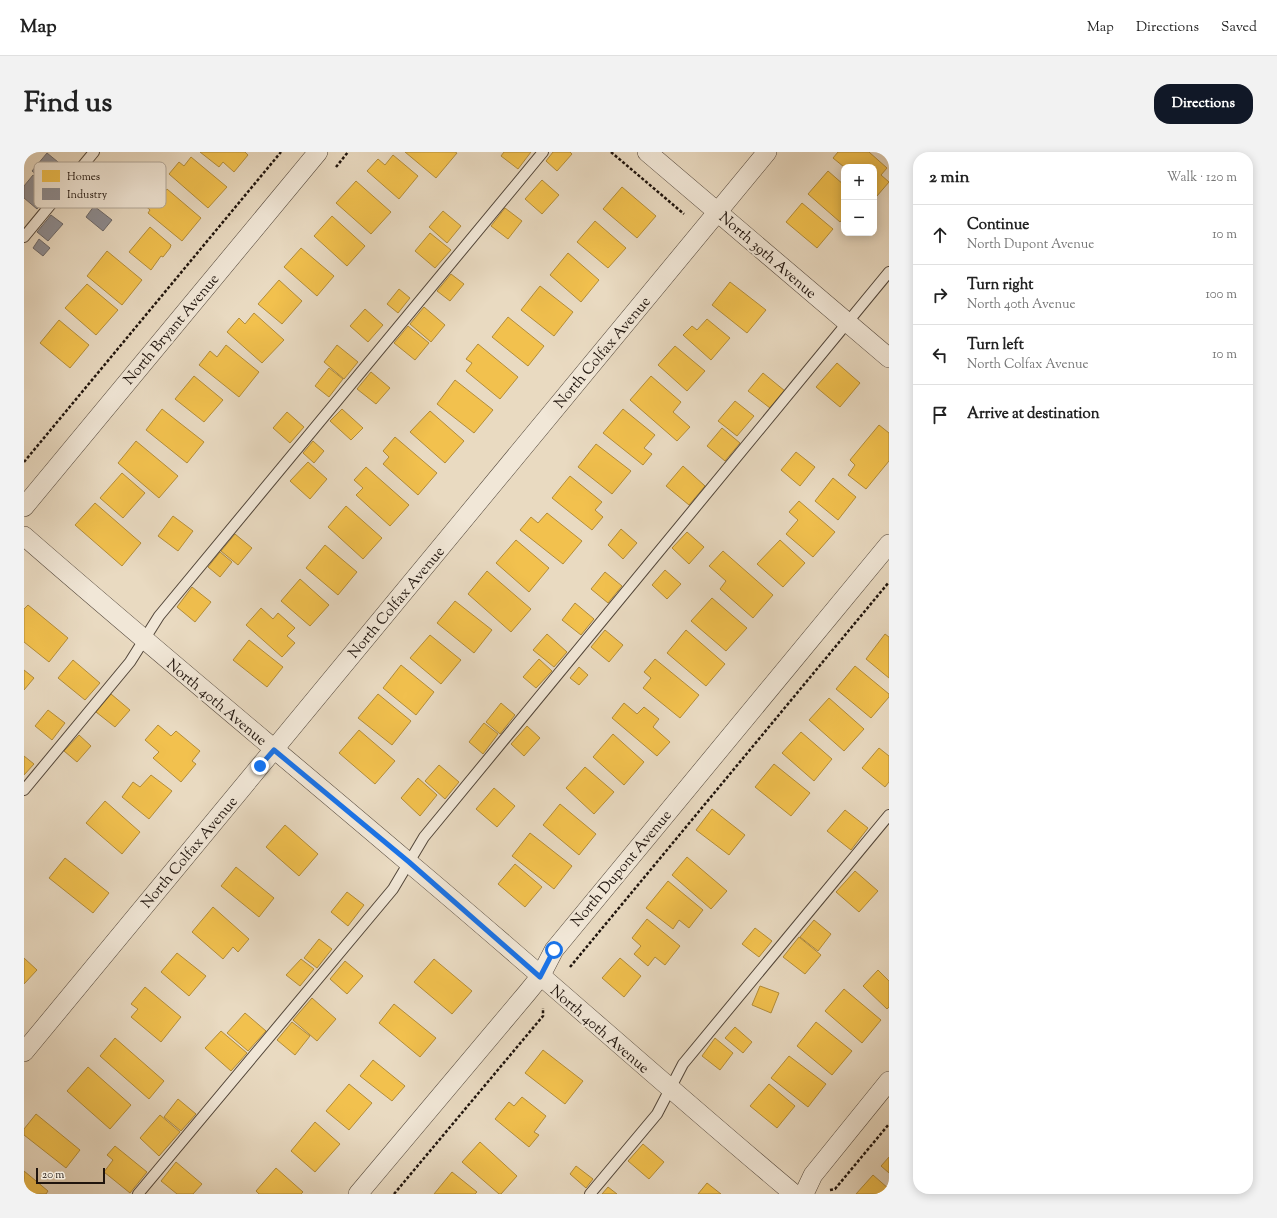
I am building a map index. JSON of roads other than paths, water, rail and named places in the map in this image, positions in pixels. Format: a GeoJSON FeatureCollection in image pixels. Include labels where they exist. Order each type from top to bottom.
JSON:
{"type":"FeatureCollection","features":[{"type":"Feature","properties":{"kind":"street","name":"North Bryant Avenue"},"geometry":{"type":"LineString","coordinates":[[24,507],[318,152]]}},
{"type":"Feature","properties":{"kind":"street","name":"North 39th Avenue"},"geometry":{"type":"LineString","coordinates":[[647,152],[889,358]]}},
{"type":"Feature","properties":{"kind":"street","name":"North Colfax Avenue"},"geometry":{"type":"LineString","coordinates":[[24,1052],[767,152]]}},
{"type":"Feature","properties":{"kind":"street","name":"North 40th Avenue"},"geometry":{"type":"LineString","coordinates":[[24,536],[143,640],[409,862],[540,977],[794,1194]]}},
{"type":"Feature","properties":{"kind":"street","name":"North Dupont Avenue"},"geometry":{"type":"LineString","coordinates":[[358,1194],[540,977],[554,950],[889,544]]}},
{"type":"Feature","properties":{"kind":"street"},"geometry":{"type":"LineString","coordinates":[[804,1194],[813,1175],[889,1081]]}},
{"type":"Feature","properties":{"kind":"lane"},"geometry":{"type":"LineString","coordinates":[[86,162],[94,152]]}},
{"type":"Feature","properties":{"kind":"lane"},"geometry":{"type":"LineString","coordinates":[[24,790],[130,662],[159,616],[543,152]]}},
{"type":"Feature","properties":{"kind":"lane"},"geometry":{"type":"LineString","coordinates":[[24,237],[48,208]]}},
{"type":"Feature","properties":{"kind":"lane"},"geometry":{"type":"LineString","coordinates":[[138,1194],[393,889],[424,838],[889,272]]}},
{"type":"Feature","properties":{"kind":"lane"},"geometry":{"type":"LineString","coordinates":[[590,1194],[657,1114],[683,1064],[889,815]]}}]}
